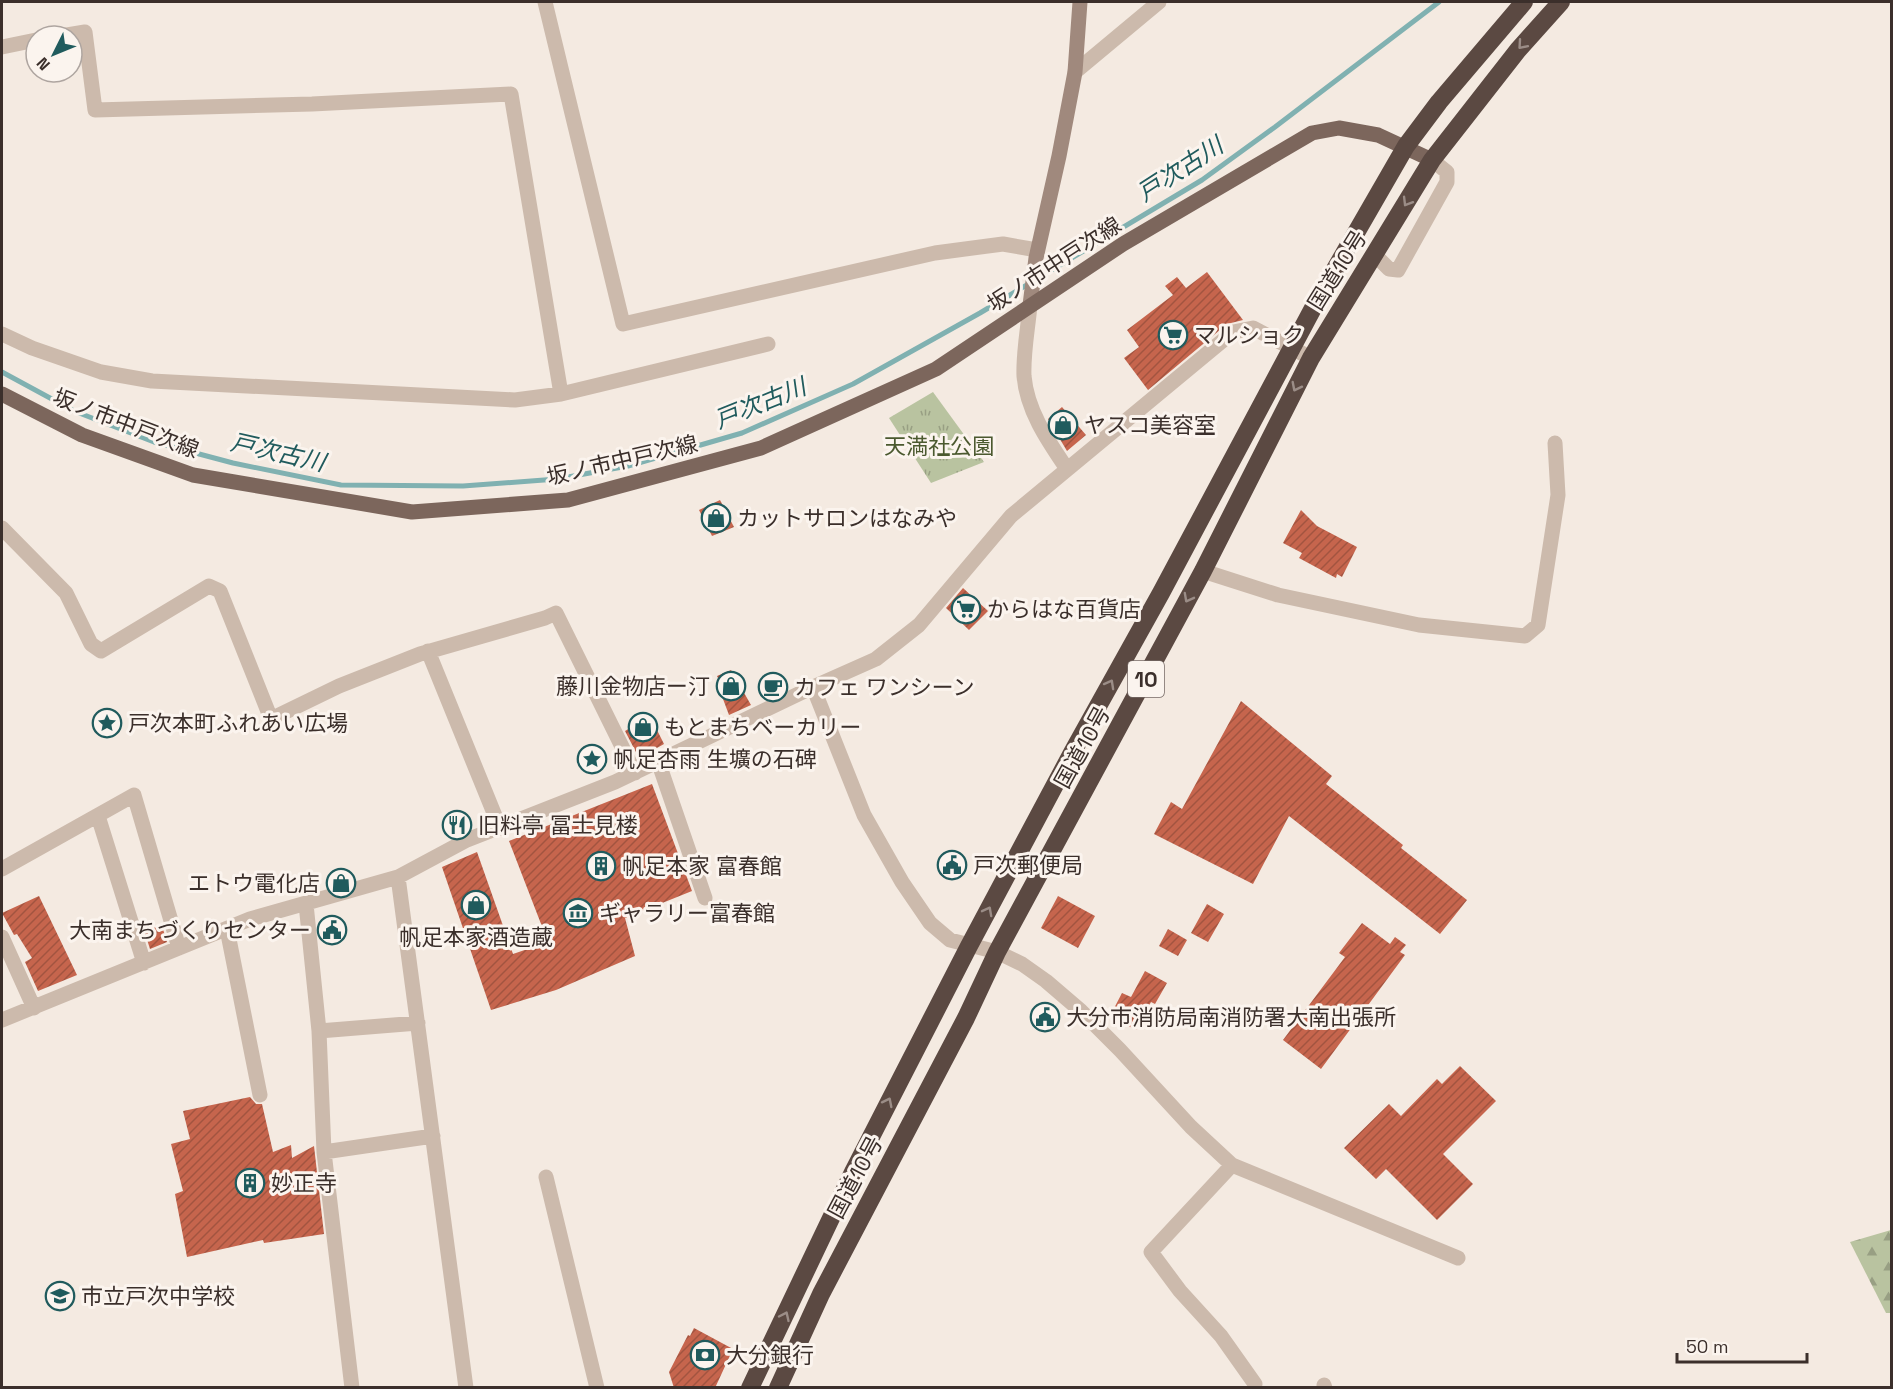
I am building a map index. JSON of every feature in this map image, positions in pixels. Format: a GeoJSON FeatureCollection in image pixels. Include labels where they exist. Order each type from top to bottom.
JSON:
{"type":"FeatureCollection","features":[{"type":"Feature","properties":{"kind":"highway","name":"国道10号"},"geometry":{"type":"LineString","coordinates":[[750,1388],[853,1172],[969,946],[1291,349],[1406,146],[1439,102],[1524,2]]}},
{"type":"Feature","properties":{"kind":"highway","name":"国道10号"},"geometry":{"type":"LineString","coordinates":[[778,1388],[821,1294],[966,1018],[997,952],[1203,571],[1311,358],[1432,160],[1518,50],[1561,2]]}},
{"type":"Feature","properties":{"kind":"main road","name":"坂ノ市中戸次線"},"geometry":{"type":"LineString","coordinates":[[2,394],[82,435],[193,475],[412,512],[568,500],[761,448],[936,369],[1031,298],[1311,133],[1339,128],[1378,135],[1432,160]]}},
{"type":"Feature","properties":{"kind":"street"},"geometry":{"type":"LineString","coordinates":[[545,2],[623,324],[934,253],[1003,244],[1037,254]]}},
{"type":"Feature","properties":{"kind":"street"},"geometry":{"type":"LineString","coordinates":[[1067,469],[1045,437],[1029,399],[1024,375],[1037,254],[1075,72],[1080,2]]}},
{"type":"Feature","properties":{"kind":"street"},"geometry":{"type":"LineString","coordinates":[[1075,72],[1159,2]]}},
{"type":"Feature","properties":{"kind":"street"},"geometry":{"type":"LineString","coordinates":[[84,32],[95,110],[312,104],[511,94],[561,394]]}},
{"type":"Feature","properties":{"kind":"street"},"geometry":{"type":"LineString","coordinates":[[2,47],[24,42]]}},
{"type":"Feature","properties":{"kind":"street"},"geometry":{"type":"LineString","coordinates":[[1375,255],[1389,269],[1398,270],[1447,182],[1447,172],[1432,160]]}},
{"type":"Feature","properties":{"kind":"street"},"geometry":{"type":"LineString","coordinates":[[2,1020],[250,919],[398,877],[467,840],[635,773],[876,659],[920,625],[1011,516],[1233,332],[1253,328],[1311,358]]}},
{"type":"Feature","properties":{"kind":"street"},"geometry":{"type":"LineString","coordinates":[[2,334],[32,348],[100,372],[152,381],[283,386],[515,400],[561,394],[768,344]]}},
{"type":"Feature","properties":{"kind":"street"},"geometry":{"type":"LineString","coordinates":[[1203,571],[1278,595],[1419,625],[1524,636],[1538,625],[1558,495],[1555,443]]}},
{"type":"Feature","properties":{"kind":"street"},"geometry":{"type":"LineString","coordinates":[[2,528],[66,593],[91,644],[101,651],[209,586],[219,591],[271,719],[339,686],[428,651],[556,613],[635,773]]}},
{"type":"Feature","properties":{"kind":"street"},"geometry":{"type":"LineString","coordinates":[[428,651],[500,828]]}},
{"type":"Feature","properties":{"kind":"street"},"geometry":{"type":"LineString","coordinates":[[813,687],[864,815],[902,882],[930,923],[950,940],[997,952],[1023,964],[1081,1011],[1191,1127],[1232,1165],[1458,1258]]}},
{"type":"Feature","properties":{"kind":"street"},"geometry":{"type":"LineString","coordinates":[[658,761],[705,898]]}},
{"type":"Feature","properties":{"kind":"street"},"geometry":{"type":"LineString","coordinates":[[2,869],[134,795],[179,948]]}},
{"type":"Feature","properties":{"kind":"street"},"geometry":{"type":"LineString","coordinates":[[98,816],[144,963]]}},
{"type":"Feature","properties":{"kind":"street"},"geometry":{"type":"LineString","coordinates":[[398,877],[466,1388]]}},
{"type":"Feature","properties":{"kind":"street"},"geometry":{"type":"LineString","coordinates":[[306,904],[319,1031],[324,1152],[351,1388]]}},
{"type":"Feature","properties":{"kind":"street"},"geometry":{"type":"LineString","coordinates":[[226,929],[260,1095]]}},
{"type":"Feature","properties":{"kind":"street"},"geometry":{"type":"LineString","coordinates":[[2,937],[34,1008]]}},
{"type":"Feature","properties":{"kind":"street"},"geometry":{"type":"LineString","coordinates":[[319,1031],[418,1023]]}},
{"type":"Feature","properties":{"kind":"street"},"geometry":{"type":"LineString","coordinates":[[324,1152],[433,1136]]}},
{"type":"Feature","properties":{"kind":"street"},"geometry":{"type":"LineString","coordinates":[[1232,1165],[1151,1252],[1180,1291],[1221,1336],[1255,1384]]}},
{"type":"Feature","properties":{"kind":"street"},"geometry":{"type":"LineString","coordinates":[[546,1177],[597,1388]]}},
{"type":"Feature","properties":{"kind":"green space","name":"天満社公園"},"geometry":{"type":"Polygon","coordinates":[[[933,392],[984,462],[931,483],[889,418],[933,392]]]}},
{"type":"Feature","properties":{"kind":"green space"},"geometry":{"type":"Polygon","coordinates":[[[1891,1230],[1891,1313],[1886,1313],[1850,1242],[1891,1230]]]}},
{"type":"Feature","properties":{"kind":"building"},"geometry":{"type":"Polygon","coordinates":[[[1207,272],[1243,320],[1227,324],[1148,390],[1124,358],[1139,347],[1127,330],[1173,295],[1165,286],[1177,277],[1186,288],[1207,272]]]}},
{"type":"Feature","properties":{"kind":"building","name":"ヤスコ美容室"},"geometry":{"type":"Polygon","coordinates":[[[1062,407],[1086,435],[1067,451],[1048,419],[1062,407]]]}},
{"type":"Feature","properties":{"kind":"building","name":"カットサロンはなみや"},"geometry":{"type":"Polygon","coordinates":[[[720,500],[734,527],[712,536],[699,510],[720,500]]]}},
{"type":"Feature","properties":{"kind":"building"},"geometry":{"type":"Polygon","coordinates":[[[1301,510],[1317,526],[1357,547],[1342,577],[1337,574],[1336,578],[1299,558],[1302,553],[1283,543],[1301,510]]]}},
{"type":"Feature","properties":{"kind":"building","name":"からはな百貨店"},"geometry":{"type":"Polygon","coordinates":[[[963,588],[988,611],[969,630],[946,608],[963,588]]]}},
{"type":"Feature","properties":{"kind":"building","name":"藤川金物店ー汀"},"geometry":{"type":"Polygon","coordinates":[[[731,670],[751,705],[729,715],[723,699],[727,696],[717,676],[731,670]]]}},
{"type":"Feature","properties":{"kind":"building"},"geometry":{"type":"Polygon","coordinates":[[[1241,701],[1332,776],[1326,784],[1403,845],[1401,848],[1467,900],[1440,934],[1289,816],[1253,884],[1154,834],[1171,802],[1182,809],[1241,701]]]}},
{"type":"Feature","properties":{"kind":"building","name":"もとまちベーカリー"},"geometry":{"type":"Polygon","coordinates":[[[650,716],[664,744],[639,758],[625,731],[650,716]]]}},
{"type":"Feature","properties":{"kind":"building","name":"帆足本家 富春館"},"geometry":{"type":"Polygon","coordinates":[[[652,784],[692,891],[625,918],[635,956],[556,990],[491,1010],[442,867],[477,852],[513,954],[548,942],[509,841],[652,784]]]}},
{"type":"Feature","properties":{"kind":"building"},"geometry":{"type":"Polygon","coordinates":[[[39,896],[77,975],[38,991],[25,962],[32,958],[17,934],[14,935],[2,913],[39,896]]]}},
{"type":"Feature","properties":{"kind":"building"},"geometry":{"type":"Polygon","coordinates":[[[1058,896],[1095,916],[1078,948],[1041,928],[1058,896]]]}},
{"type":"Feature","properties":{"kind":"building"},"geometry":{"type":"Polygon","coordinates":[[[1207,904],[1224,914],[1208,942],[1191,933],[1207,904]]]}},
{"type":"Feature","properties":{"kind":"building"},"geometry":{"type":"Polygon","coordinates":[[[1362,923],[1390,944],[1395,937],[1406,945],[1400,952],[1405,955],[1321,1069],[1283,1040],[1345,957],[1339,953],[1362,923]]]}},
{"type":"Feature","properties":{"kind":"building"},"geometry":{"type":"Polygon","coordinates":[[[162,926],[167,942],[150,949],[144,930],[162,926]]]}},
{"type":"Feature","properties":{"kind":"building"},"geometry":{"type":"Polygon","coordinates":[[[1168,929],[1187,940],[1178,956],[1159,946],[1168,929]]]}},
{"type":"Feature","properties":{"kind":"building"},"geometry":{"type":"Polygon","coordinates":[[[1145,971],[1167,983],[1155,1004],[1151,1002],[1136,1030],[1110,1016],[1122,993],[1131,997],[1145,971]]]}},
{"type":"Feature","properties":{"kind":"building"},"geometry":{"type":"Polygon","coordinates":[[[1460,1066],[1496,1101],[1443,1154],[1473,1184],[1437,1220],[1386,1169],[1376,1179],[1344,1148],[1389,1104],[1401,1116],[1437,1079],[1442,1084],[1460,1066]]]}},
{"type":"Feature","properties":{"kind":"building","name":"妙正寺"},"geometry":{"type":"Polygon","coordinates":[[[250,1097],[256,1104],[262,1104],[273,1152],[291,1145],[292,1158],[314,1146],[324,1234],[264,1243],[263,1240],[187,1257],[175,1194],[183,1191],[171,1144],[190,1139],[183,1111],[250,1097]]]}},
{"type":"Feature","properties":{"kind":"building","name":"大分銀行"},"geometry":{"type":"Polygon","coordinates":[[[694,1328],[733,1349],[715,1388],[674,1388],[669,1372],[694,1328]]]}},
{"type":"Feature","properties":{"kind":"waterway","name":"戸次古川"},"geometry":{"type":"LineString","coordinates":[[2,372],[74,411],[154,442],[233,463],[341,485],[463,486],[557,479],[628,466],[742,433],[853,384],[980,313],[1202,180],[1439,2]]}},
{"type":"Feature","properties":{"kind":"place","name":"マルショク"},"geometry":{"type":"Point","coordinates":[1173,335]}},
{"type":"Feature","properties":{"kind":"place","name":"ヤスコ美容室"},"geometry":{"type":"Point","coordinates":[1063,425]}},
{"type":"Feature","properties":{"kind":"place","name":"カットサロンはなみや"},"geometry":{"type":"Point","coordinates":[716,518]}},
{"type":"Feature","properties":{"kind":"place","name":"からはな百貨店"},"geometry":{"type":"Point","coordinates":[966,609]}},
{"type":"Feature","properties":{"kind":"place","name":"藤川金物店ー汀"},"geometry":{"type":"Point","coordinates":[731,686]}},
{"type":"Feature","properties":{"kind":"place","name":"カフェ ワンシーン"},"geometry":{"type":"Point","coordinates":[773,687]}},
{"type":"Feature","properties":{"kind":"place","name":"戸次本町ふれあい広場"},"geometry":{"type":"Point","coordinates":[107,723]}},
{"type":"Feature","properties":{"kind":"place","name":"もとまちベーカリー"},"geometry":{"type":"Point","coordinates":[643,727]}},
{"type":"Feature","properties":{"kind":"place","name":"帆足杏雨 生壙の石碑"},"geometry":{"type":"Point","coordinates":[592,759]}},
{"type":"Feature","properties":{"kind":"place","name":"旧料亭 冨士見楼"},"geometry":{"type":"Point","coordinates":[457,825]}},
{"type":"Feature","properties":{"kind":"place","name":"戸次郵便局"},"geometry":{"type":"Point","coordinates":[952,865]}},
{"type":"Feature","properties":{"kind":"place","name":"帆足本家 富春館"},"geometry":{"type":"Point","coordinates":[601,866]}},
{"type":"Feature","properties":{"kind":"place","name":"エトウ電化店"},"geometry":{"type":"Point","coordinates":[341,883]}},
{"type":"Feature","properties":{"kind":"place","name":"帆足本家酒造蔵"},"geometry":{"type":"Point","coordinates":[476,905]}},
{"type":"Feature","properties":{"kind":"place","name":"ギャラリー富春館"},"geometry":{"type":"Point","coordinates":[578,913]}},
{"type":"Feature","properties":{"kind":"place","name":"大南まちづくりセンター"},"geometry":{"type":"Point","coordinates":[332,930]}},
{"type":"Feature","properties":{"kind":"place","name":"大分市消防局南消防署大南出張所"},"geometry":{"type":"Point","coordinates":[1045,1017]}},
{"type":"Feature","properties":{"kind":"place","name":"妙正寺"},"geometry":{"type":"Point","coordinates":[250,1183]}},
{"type":"Feature","properties":{"kind":"place","name":"市立戸次中学校"},"geometry":{"type":"Point","coordinates":[60,1296]}},
{"type":"Feature","properties":{"kind":"place","name":"大分銀行"},"geometry":{"type":"Point","coordinates":[705,1355]}}]}
